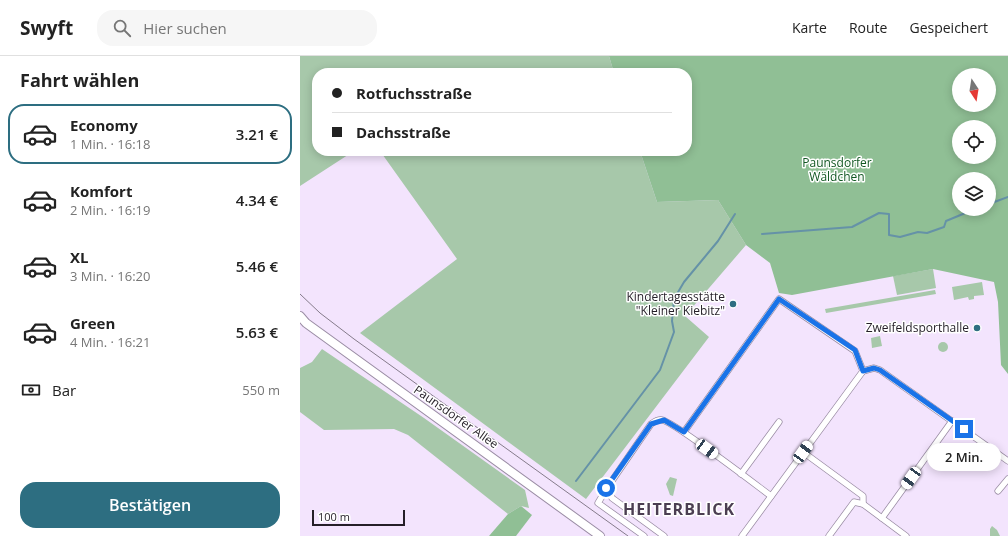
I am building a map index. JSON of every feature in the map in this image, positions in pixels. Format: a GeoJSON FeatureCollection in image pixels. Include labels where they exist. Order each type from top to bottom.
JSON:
{"type":"FeatureCollection","features":[{"type":"Feature","properties":{"kind":"main road","name":"Paunsdorfer Allee"},"geometry":{"type":"LineString","coordinates":[[300,316],[306,323],[419,406],[600,536]]}},
{"type":"Feature","properties":{"kind":"street"},"geometry":{"type":"LineString","coordinates":[[684,432],[779,299],[855,350],[863,371]]}},
{"type":"Feature","properties":{"kind":"street"},"geometry":{"type":"LineString","coordinates":[[742,536],[863,371],[874,368],[880,370],[1008,462]]}},
{"type":"Feature","properties":{"kind":"street"},"geometry":{"type":"LineString","coordinates":[[644,536],[598,503],[606,488],[651,424],[664,420],[684,432],[771,496]]}},
{"type":"Feature","properties":{"kind":"street"},"geometry":{"type":"LineString","coordinates":[[882,518],[952,421]]}},
{"type":"Feature","properties":{"kind":"street"},"geometry":{"type":"LineString","coordinates":[[741,474],[779,422]]}},
{"type":"Feature","properties":{"kind":"street"},"geometry":{"type":"LineString","coordinates":[[803,452],[863,496],[863,504]]}},
{"type":"Feature","properties":{"kind":"street"},"geometry":{"type":"LineString","coordinates":[[998,491],[1008,479]]}},
{"type":"Feature","properties":{"kind":"street"},"geometry":{"type":"LineString","coordinates":[[606,488],[612,498],[664,536]]}},
{"type":"Feature","properties":{"kind":"street"},"geometry":{"type":"LineString","coordinates":[[829,536],[854,502],[863,504],[906,536]]}},
{"type":"Feature","properties":{"kind":"green space"},"geometry":{"type":"Polygon","coordinates":[[[300,56],[609,56],[613,68],[312,68],[312,156],[346,156],[300,186],[300,56]]]}},
{"type":"Feature","properties":{"kind":"green space","name":"Paunsdorfer Wäldchen"},"geometry":{"type":"Polygon","coordinates":[[[609,56],[1008,56],[1008,374],[1001,365],[998,302],[994,282],[933,269],[792,295],[779,293],[770,263],[746,245],[718,200],[657,202],[642,156],[692,156],[692,68],[613,68],[609,56]]]}},
{"type":"Feature","properties":{"kind":"green space"},"geometry":{"type":"Polygon","coordinates":[[[384,156],[642,156],[657,202],[718,200],[746,245],[685,316],[709,337],[586,499],[360,333],[457,259],[384,156]]]}},
{"type":"Feature","properties":{"kind":"green space"},"geometry":{"type":"Polygon","coordinates":[[[933,269],[936,288],[897,295],[893,276],[933,269]]]}},
{"type":"Feature","properties":{"kind":"green space"},"geometry":{"type":"Polygon","coordinates":[[[982,282],[984,295],[974,296],[974,299],[969,300],[968,297],[954,300],[952,287],[982,282]]]}},
{"type":"Feature","properties":{"kind":"green space"},"geometry":{"type":"Polygon","coordinates":[[[935,290],[936,294],[826,313],[825,309],[935,290]]]}},
{"type":"Feature","properties":{"kind":"green space"},"geometry":{"type":"Polygon","coordinates":[[[880,336],[882,346],[872,348],[871,338],[880,336]]]}},
{"type":"Feature","properties":{"kind":"green space"},"geometry":{"type":"Polygon","coordinates":[[[941,342],[945,342],[947,343],[947,351],[941,352],[938,349],[938,345],[941,342]]]}},
{"type":"Feature","properties":{"kind":"green space"},"geometry":{"type":"Polygon","coordinates":[[[322,349],[424,418],[525,490],[529,508],[521,506],[508,514],[408,435],[394,429],[324,430],[300,412],[300,368],[312,362],[322,349]]]}},
{"type":"Feature","properties":{"kind":"green space"},"geometry":{"type":"Polygon","coordinates":[[[670,477],[677,479],[673,496],[670,495],[666,484],[670,477]]]}},
{"type":"Feature","properties":{"kind":"green space"},"geometry":{"type":"Polygon","coordinates":[[[521,506],[532,515],[516,536],[489,536],[508,514],[521,506]]]}},
{"type":"Feature","properties":{"kind":"green space"},"geometry":{"type":"Polygon","coordinates":[[[992,526],[997,530],[1000,536],[990,536],[990,529],[992,526]]]}},
{"type":"Feature","properties":{"kind":"waterway"},"geometry":{"type":"LineString","coordinates":[[996,201],[1008,197]]}},
{"type":"Feature","properties":{"kind":"waterway"},"geometry":{"type":"LineString","coordinates":[[762,234],[852,227],[879,213],[889,214],[889,235],[900,237],[918,232],[927,233],[944,227],[946,221],[958,216]]}},
{"type":"Feature","properties":{"kind":"waterway"},"geometry":{"type":"LineString","coordinates":[[576,481],[660,370],[674,332],[672,321],[674,299],[684,282],[718,241],[735,214]]}},
{"type":"Feature","properties":{"kind":"tram line"},"geometry":{"type":"LineString","coordinates":[[300,294],[320,313],[354,339],[628,536]]}},
{"type":"Feature","properties":{"kind":"place","name":"Kindertagesstätte \"Kleiner Kiebitz\""},"geometry":{"type":"Point","coordinates":[733,304]}},
{"type":"Feature","properties":{"kind":"place","name":"Zweifeldsporthalle"},"geometry":{"type":"Point","coordinates":[977,328]}},
{"type":"Feature","properties":{"kind":"district","name":"HEITERBLICK"},"geometry":{"type":"Point","coordinates":[679,509]}},
{"type":"Feature","properties":{"kind":"route"},"geometry":{"type":"LineString","coordinates":[[606,488],[651,424],[658,420],[664,420],[684,432],[779,299],[855,350],[863,371],[874,368],[880,370],[964,429]]}}]}
